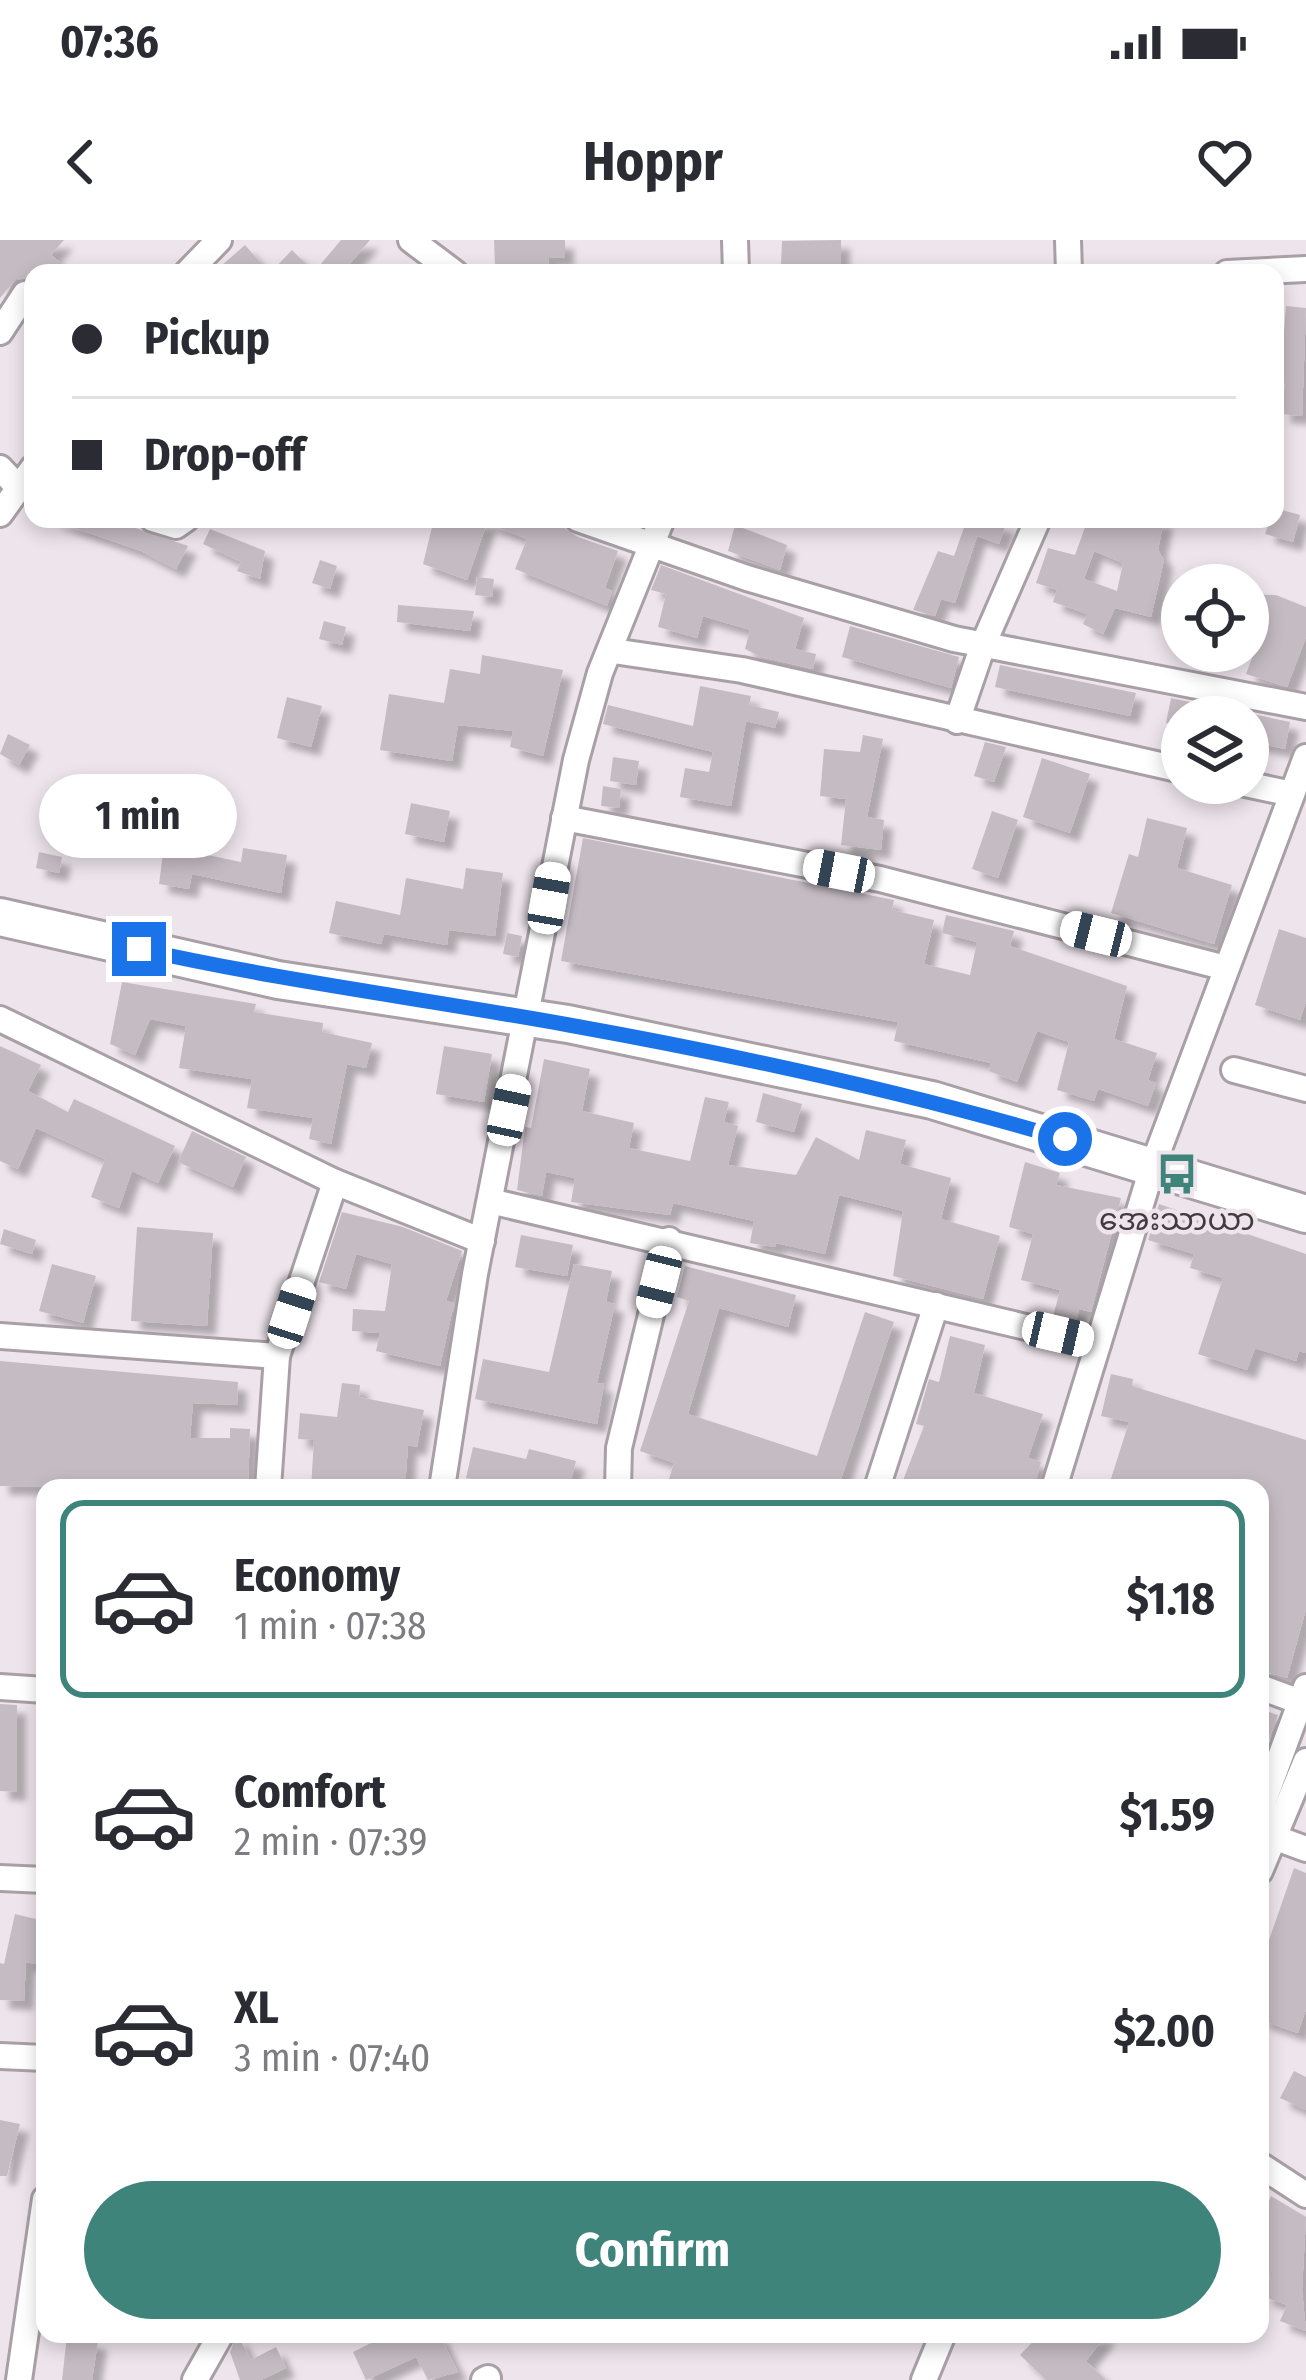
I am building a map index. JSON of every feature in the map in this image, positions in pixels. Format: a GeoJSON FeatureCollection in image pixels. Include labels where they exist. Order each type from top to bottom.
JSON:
{"type":"FeatureCollection","features":[{"type":"Feature","properties":{"kind":"highway"},"geometry":{"type":"LineString","coordinates":[[0,916],[278,980],[527,1018],[932,1100],[1306,1214]]}},
{"type":"Feature","properties":{"kind":"street"},"geometry":{"type":"LineString","coordinates":[[198,264],[219,240]]}},
{"type":"Feature","properties":{"kind":"street"},"geometry":{"type":"LineString","coordinates":[[411,240],[443,264]]}},
{"type":"Feature","properties":{"kind":"street"},"geometry":{"type":"LineString","coordinates":[[0,332],[24,296]]}},
{"type":"Feature","properties":{"kind":"street"},"geometry":{"type":"LineString","coordinates":[[0,514],[22,476]]}},
{"type":"Feature","properties":{"kind":"street"},"geometry":{"type":"LineString","coordinates":[[604,528],[747,578],[983,645],[1306,707]]}},
{"type":"Feature","properties":{"kind":"street"},"geometry":{"type":"LineString","coordinates":[[443,1479],[482,1241],[564,818],[600,673],[613,651],[657,528]]}},
{"type":"Feature","properties":{"kind":"street"},"geometry":{"type":"LineString","coordinates":[[957,721],[983,645],[1034,528]]}},
{"type":"Feature","properties":{"kind":"street"},"geometry":{"type":"LineString","coordinates":[[613,651],[742,670],[1161,765]]}},
{"type":"Feature","properties":{"kind":"street"},"geometry":{"type":"LineString","coordinates":[[1057,1479],[1154,1165],[1306,757]]}},
{"type":"Feature","properties":{"kind":"street"},"geometry":{"type":"LineString","coordinates":[[1269,789],[1292,794]]}},
{"type":"Feature","properties":{"kind":"street"},"geometry":{"type":"LineString","coordinates":[[564,818],[880,879],[1226,968]]}},
{"type":"Feature","properties":{"kind":"street"},"geometry":{"type":"LineString","coordinates":[[0,1019],[335,1182],[482,1241]]}},
{"type":"Feature","properties":{"kind":"street"},"geometry":{"type":"LineString","coordinates":[[1234,1070],[1306,1089]]}},
{"type":"Feature","properties":{"kind":"street"},"geometry":{"type":"LineString","coordinates":[[269,1479],[277,1356],[335,1182]]}},
{"type":"Feature","properties":{"kind":"street"},"geometry":{"type":"LineString","coordinates":[[490,1201],[1098,1344]]}},
{"type":"Feature","properties":{"kind":"street"},"geometry":{"type":"LineString","coordinates":[[618,1479],[619,1448],[669,1240]]}},
{"type":"Feature","properties":{"kind":"street"},"geometry":{"type":"LineString","coordinates":[[880,1479],[936,1305]]}},
{"type":"Feature","properties":{"kind":"street"},"geometry":{"type":"LineString","coordinates":[[0,1336],[277,1356]]}},
{"type":"Feature","properties":{"kind":"street"},"geometry":{"type":"LineString","coordinates":[[0,1688],[36,1690]]}},
{"type":"Feature","properties":{"kind":"street"},"geometry":{"type":"LineString","coordinates":[[1269,1689],[1304,1698],[1269,1787]]}},
{"type":"Feature","properties":{"kind":"street"},"geometry":{"type":"LineString","coordinates":[[1306,1761],[1269,1835],[1306,1850]]}},
{"type":"Feature","properties":{"kind":"street"},"geometry":{"type":"LineString","coordinates":[[0,1878],[36,1880]]}},
{"type":"Feature","properties":{"kind":"street"},"geometry":{"type":"LineString","coordinates":[[0,2056],[36,2058]]}},
{"type":"Feature","properties":{"kind":"street"},"geometry":{"type":"LineString","coordinates":[[1269,2171],[1306,2195]]}},
{"type":"Feature","properties":{"kind":"street"},"geometry":{"type":"LineString","coordinates":[[19,2380],[36,2261]]}},
{"type":"Feature","properties":{"kind":"street"},"geometry":{"type":"LineString","coordinates":[[195,2380],[216,2343]]}},
{"type":"Feature","properties":{"kind":"street"},"geometry":{"type":"LineString","coordinates":[[924,2380],[939,2343]]}},
{"type":"Feature","properties":{"kind":"building"},"geometry":{"type":"Polygon","coordinates":[[[0,240],[64,240],[51,255],[62,264],[24,264],[24,279],[16,279],[0,298],[0,240]]]}},
{"type":"Feature","properties":{"kind":"building"},"geometry":{"type":"Polygon","coordinates":[[[341,240],[370,240],[350,264],[321,264],[341,240]]]}},
{"type":"Feature","properties":{"kind":"building"},"geometry":{"type":"Polygon","coordinates":[[[494,240],[565,240],[565,258],[549,257],[548,264],[495,264],[494,240]]]}},
{"type":"Feature","properties":{"kind":"building"},"geometry":{"type":"Polygon","coordinates":[[[841,240],[841,264],[781,264],[782,241],[841,240]]]}},
{"type":"Feature","properties":{"kind":"building"},"geometry":{"type":"Polygon","coordinates":[[[245,245],[262,264],[223,264],[245,245]]]}},
{"type":"Feature","properties":{"kind":"building"},"geometry":{"type":"Polygon","coordinates":[[[292,250],[306,264],[279,264],[292,250]]]}},
{"type":"Feature","properties":{"kind":"building"},"geometry":{"type":"Polygon","coordinates":[[[1286,306],[1306,308],[1302,416],[1284,414],[1286,306]]]}},
{"type":"Feature","properties":{"kind":"building"},"geometry":{"type":"Polygon","coordinates":[[[1284,511],[1300,515],[1293,542],[1265,534],[1267,528],[1284,528],[1284,511]]]}},
{"type":"Feature","properties":{"kind":"building"},"geometry":{"type":"Polygon","coordinates":[[[75,528],[135,528],[188,546],[176,569],[75,528]]]}},
{"type":"Feature","properties":{"kind":"building"},"geometry":{"type":"Polygon","coordinates":[[[432,528],[485,528],[467,580],[423,564],[432,528]]]}},
{"type":"Feature","properties":{"kind":"building"},"geometry":{"type":"Polygon","coordinates":[[[500,528],[564,528],[618,551],[605,588],[612,591],[607,606],[515,569],[527,539],[500,528]]]}},
{"type":"Feature","properties":{"kind":"building"},"geometry":{"type":"Polygon","coordinates":[[[734,528],[787,545],[780,570],[728,551],[734,528]]]}},
{"type":"Feature","properties":{"kind":"building"},"geometry":{"type":"Polygon","coordinates":[[[964,528],[1005,528],[999,544],[977,536],[955,603],[941,599],[935,616],[913,610],[938,551],[954,556],[964,528]]]}},
{"type":"Feature","properties":{"kind":"building"},"geometry":{"type":"Polygon","coordinates":[[[1085,528],[1162,528],[1158,550],[1164,560],[1151,617],[1115,608],[1103,634],[1083,624],[1087,614],[1053,602],[1057,590],[1036,583],[1048,548],[1075,555],[1085,528]],[[1094,551],[1084,579],[1117,591],[1123,563],[1094,551]]]}},
{"type":"Feature","properties":{"kind":"building"},"geometry":{"type":"Polygon","coordinates":[[[210,529],[265,551],[260,579],[237,571],[241,562],[203,544],[210,529]]]}},
{"type":"Feature","properties":{"kind":"building"},"geometry":{"type":"Polygon","coordinates":[[[320,560],[337,566],[330,589],[312,583],[320,560]]]}},
{"type":"Feature","properties":{"kind":"building"},"geometry":{"type":"Polygon","coordinates":[[[661,565],[804,618],[795,649],[816,654],[813,669],[761,657],[745,649],[750,630],[703,616],[697,638],[658,627],[666,594],[651,590],[661,565]]]}},
{"type":"Feature","properties":{"kind":"building"},"geometry":{"type":"Polygon","coordinates":[[[477,577],[494,579],[492,597],[475,595],[477,577]]]}},
{"type":"Feature","properties":{"kind":"building"},"geometry":{"type":"Polygon","coordinates":[[[1269,595],[1306,607],[1306,637],[1287,687],[1246,674],[1269,672],[1269,595]]]}},
{"type":"Feature","properties":{"kind":"building"},"geometry":{"type":"Polygon","coordinates":[[[398,605],[474,611],[470,631],[397,622],[398,605]]]}},
{"type":"Feature","properties":{"kind":"building"},"geometry":{"type":"Polygon","coordinates":[[[324,621],[346,627],[342,645],[319,639],[324,621]]]}},
{"type":"Feature","properties":{"kind":"building"},"geometry":{"type":"Polygon","coordinates":[[[850,626],[959,657],[951,688],[842,657],[850,626]]]}},
{"type":"Feature","properties":{"kind":"building"},"geometry":{"type":"Polygon","coordinates":[[[482,655],[563,670],[543,756],[510,747],[513,731],[458,725],[452,761],[380,750],[389,694],[444,703],[450,669],[480,674],[482,655]]]}},
{"type":"Feature","properties":{"kind":"building"},"geometry":{"type":"Polygon","coordinates":[[[1000,665],[1136,693],[1130,716],[995,687],[1000,665]]]}},
{"type":"Feature","properties":{"kind":"building"},"geometry":{"type":"Polygon","coordinates":[[[700,686],[751,696],[749,705],[779,712],[775,728],[746,721],[731,806],[680,797],[685,768],[709,772],[713,752],[603,724],[608,705],[693,726],[700,686]]]}},
{"type":"Feature","properties":{"kind":"building"},"geometry":{"type":"Polygon","coordinates":[[[287,697],[322,706],[311,747],[277,738],[287,697]]]}},
{"type":"Feature","properties":{"kind":"building"},"geometry":{"type":"Polygon","coordinates":[[[1269,718],[1290,722],[1285,749],[1269,746],[1269,718]]]}},
{"type":"Feature","properties":{"kind":"building"},"geometry":{"type":"Polygon","coordinates":[[[8,734],[30,745],[19,765],[0,754],[8,734]]]}},
{"type":"Feature","properties":{"kind":"building"},"geometry":{"type":"Polygon","coordinates":[[[863,735],[883,739],[867,817],[884,820],[881,850],[841,845],[846,799],[820,796],[824,749],[860,752],[863,735]]]}},
{"type":"Feature","properties":{"kind":"building"},"geometry":{"type":"Polygon","coordinates":[[[985,742],[1006,747],[994,782],[974,776],[985,742]]]}},
{"type":"Feature","properties":{"kind":"building"},"geometry":{"type":"Polygon","coordinates":[[[613,757],[639,761],[636,785],[610,781],[613,757]]]}},
{"type":"Feature","properties":{"kind":"building"},"geometry":{"type":"Polygon","coordinates":[[[1042,758],[1090,774],[1070,833],[1023,817],[1042,758]]]}},
{"type":"Feature","properties":{"kind":"building"},"geometry":{"type":"Polygon","coordinates":[[[603,786],[621,789],[619,808],[601,806],[603,786]]]}},
{"type":"Feature","properties":{"kind":"building"},"geometry":{"type":"Polygon","coordinates":[[[411,803],[450,811],[444,842],[405,834],[411,803]]]}},
{"type":"Feature","properties":{"kind":"building"},"geometry":{"type":"Polygon","coordinates":[[[992,811],[1018,820],[998,878],[972,869],[992,811]]]}},
{"type":"Feature","properties":{"kind":"building"},"geometry":{"type":"Polygon","coordinates":[[[1147,818],[1187,828],[1177,868],[1232,885],[1214,944],[1111,913],[1129,854],[1138,857],[1147,818]]]}},
{"type":"Feature","properties":{"kind":"building"},"geometry":{"type":"Polygon","coordinates":[[[583,838],[894,900],[892,910],[934,920],[924,964],[970,975],[977,942],[942,933],[946,915],[1014,931],[1010,946],[1127,986],[1114,1039],[1157,1053],[1148,1080],[1156,1083],[1148,1106],[1098,1089],[1094,1101],[1057,1090],[1069,1042],[1037,1031],[1017,1082],[989,1071],[991,1063],[894,1041],[898,1022],[561,961],[583,838]]]}},
{"type":"Feature","properties":{"kind":"building"},"geometry":{"type":"Polygon","coordinates":[[[164,846],[241,862],[243,848],[287,855],[281,893],[192,874],[189,889],[159,884],[164,846]]]}},
{"type":"Feature","properties":{"kind":"building"},"geometry":{"type":"Polygon","coordinates":[[[39,852],[62,857],[59,873],[36,868],[39,852]]]}},
{"type":"Feature","properties":{"kind":"building"},"geometry":{"type":"Polygon","coordinates":[[[466,868],[503,873],[495,936],[449,930],[447,945],[384,934],[381,944],[329,933],[336,901],[400,915],[406,878],[463,889],[466,868]]]}},
{"type":"Feature","properties":{"kind":"building"},"geometry":{"type":"Polygon","coordinates":[[[1279,929],[1306,938],[1306,1001],[1300,1020],[1255,1005],[1279,929]]]}},
{"type":"Feature","properties":{"kind":"building"},"geometry":{"type":"Polygon","coordinates":[[[507,933],[522,936],[518,957],[503,954],[507,933]]]}},
{"type":"Feature","properties":{"kind":"building"},"geometry":{"type":"Polygon","coordinates":[[[122,982],[256,1004],[254,1012],[323,1023],[322,1032],[372,1043],[366,1068],[347,1064],[331,1144],[309,1139],[313,1118],[247,1108],[252,1079],[179,1068],[186,1026],[150,1019],[135,1055],[110,1044],[122,982]]]}},
{"type":"Feature","properties":{"kind":"building"},"geometry":{"type":"Polygon","coordinates":[[[0,1046],[41,1065],[28,1091],[68,1112],[74,1099],[175,1146],[158,1183],[132,1171],[119,1208],[91,1197],[105,1159],[36,1128],[18,1169],[0,1161],[0,1046]]]}},
{"type":"Feature","properties":{"kind":"building"},"geometry":{"type":"Polygon","coordinates":[[[444,1046],[492,1054],[484,1102],[436,1094],[444,1046]]]}},
{"type":"Feature","properties":{"kind":"building"},"geometry":{"type":"Polygon","coordinates":[[[544,1059],[590,1069],[582,1111],[634,1123],[629,1148],[690,1161],[705,1097],[729,1102],[724,1122],[738,1126],[728,1165],[796,1175],[816,1137],[859,1160],[866,1130],[906,1140],[900,1164],[951,1178],[941,1219],[1000,1236],[983,1299],[893,1276],[903,1211],[839,1195],[825,1254],[776,1243],[775,1247],[750,1243],[754,1221],[673,1203],[670,1215],[571,1202],[575,1178],[546,1172],[542,1196],[517,1190],[525,1127],[531,1128],[544,1059]]]}},
{"type":"Feature","properties":{"kind":"building"},"geometry":{"type":"Polygon","coordinates":[[[763,1093],[802,1104],[794,1132],[756,1122],[763,1093]]]}},
{"type":"Feature","properties":{"kind":"building"},"geometry":{"type":"Polygon","coordinates":[[[192,1131],[246,1157],[233,1187],[178,1162],[192,1131]]]}},
{"type":"Feature","properties":{"kind":"building"},"geometry":{"type":"Polygon","coordinates":[[[1025,1162],[1060,1173],[1056,1185],[1121,1198],[1091,1312],[1079,1309],[1076,1322],[1053,1317],[1060,1290],[1021,1280],[1033,1234],[1009,1227],[1025,1162]]]}},
{"type":"Feature","properties":{"kind":"building"},"geometry":{"type":"Polygon","coordinates":[[[1159,1204],[1306,1254],[1306,1353],[1299,1351],[1296,1361],[1255,1348],[1247,1370],[1198,1354],[1223,1278],[1190,1268],[1194,1254],[1148,1240],[1159,1204]]]}},
{"type":"Feature","properties":{"kind":"building"},"geometry":{"type":"Polygon","coordinates":[[[342,1212],[403,1227],[462,1251],[446,1301],[454,1303],[440,1366],[376,1351],[380,1333],[352,1331],[353,1309],[385,1311],[392,1264],[356,1254],[346,1289],[319,1282],[342,1212]]]}},
{"type":"Feature","properties":{"kind":"building"},"geometry":{"type":"Polygon","coordinates":[[[137,1227],[213,1233],[207,1326],[131,1321],[137,1227]]]}},
{"type":"Feature","properties":{"kind":"building"},"geometry":{"type":"Polygon","coordinates":[[[4,1229],[36,1240],[32,1254],[0,1244],[4,1229]]]}},
{"type":"Feature","properties":{"kind":"building"},"geometry":{"type":"Polygon","coordinates":[[[521,1235],[573,1245],[567,1276],[515,1267],[521,1235]]]}},
{"type":"Feature","properties":{"kind":"building"},"geometry":{"type":"Polygon","coordinates":[[[52,1264],[96,1276],[83,1323],[39,1311],[52,1264]]]}},
{"type":"Feature","properties":{"kind":"building"},"geometry":{"type":"Polygon","coordinates":[[[574,1264],[612,1271],[606,1302],[615,1304],[597,1383],[604,1384],[597,1424],[475,1399],[483,1359],[549,1372],[574,1264]]]}},
{"type":"Feature","properties":{"kind":"building"},"geometry":{"type":"Polygon","coordinates":[[[685,1266],[796,1295],[788,1327],[719,1308],[688,1414],[817,1456],[865,1312],[894,1322],[841,1479],[669,1479],[674,1463],[640,1451],[689,1301],[677,1297],[685,1266]]]}},
{"type":"Feature","properties":{"kind":"building"},"geometry":{"type":"Polygon","coordinates":[[[950,1336],[985,1345],[974,1393],[1043,1414],[1028,1458],[1041,1462],[1036,1479],[903,1479],[924,1426],[916,1424],[929,1379],[939,1382],[950,1336]]]}},
{"type":"Feature","properties":{"kind":"building"},"geometry":{"type":"Polygon","coordinates":[[[0,1361],[238,1382],[237,1405],[193,1403],[190,1438],[230,1438],[230,1428],[250,1429],[248,1479],[36,1479],[36,1486],[0,1486],[0,1361]]]}},
{"type":"Feature","properties":{"kind":"building"},"geometry":{"type":"Polygon","coordinates":[[[1111,1374],[1133,1379],[1132,1386],[1306,1440],[1306,1609],[1287,1678],[1269,1673],[1269,1479],[1111,1479],[1129,1422],[1101,1416],[1111,1374]]]}},
{"type":"Feature","properties":{"kind":"building"},"geometry":{"type":"Polygon","coordinates":[[[342,1383],[360,1385],[359,1397],[424,1410],[417,1447],[408,1445],[406,1479],[312,1479],[314,1440],[298,1439],[300,1413],[337,1417],[342,1383]]]}},
{"type":"Feature","properties":{"kind":"building"},"geometry":{"type":"Polygon","coordinates":[[[473,1447],[526,1459],[529,1449],[576,1461],[571,1479],[466,1478],[473,1447]]]}},
{"type":"Feature","properties":{"kind":"building"},"geometry":{"type":"Polygon","coordinates":[[[0,1704],[17,1705],[17,1792],[0,1791],[0,1704]]]}},
{"type":"Feature","properties":{"kind":"building"},"geometry":{"type":"Polygon","coordinates":[[[1269,1712],[1278,1715],[1269,1736],[1269,1712]]]}},
{"type":"Feature","properties":{"kind":"building"},"geometry":{"type":"Polygon","coordinates":[[[1294,1868],[1306,1873],[1306,2009],[1298,2033],[1269,2023],[1269,1940],[1294,1868]]]}},
{"type":"Feature","properties":{"kind":"building"},"geometry":{"type":"Polygon","coordinates":[[[15,1914],[36,1919],[36,1959],[35,1964],[26,1962],[24,2001],[0,2000],[0,1963],[4,1964],[15,1914]]]}},
{"type":"Feature","properties":{"kind":"building"},"geometry":{"type":"Polygon","coordinates":[[[1294,2071],[1306,2077],[1306,2110],[1280,2098],[1294,2071]]]}},
{"type":"Feature","properties":{"kind":"building"},"geometry":{"type":"Polygon","coordinates":[[[0,2120],[20,2124],[7,2176],[0,2176],[0,2120]]]}},
{"type":"Feature","properties":{"kind":"building"},"geometry":{"type":"Polygon","coordinates":[[[1271,2196],[1306,2217],[1302,2290],[1306,2331],[1280,2321],[1287,2305],[1269,2299],[1271,2196]]]}},
{"type":"Feature","properties":{"kind":"building"},"geometry":{"type":"Polygon","coordinates":[[[66,2343],[98,2343],[92,2380],[62,2380],[66,2343]]]}},
{"type":"Feature","properties":{"kind":"building"},"geometry":{"type":"Polygon","coordinates":[[[234,2343],[242,2343],[251,2360],[276,2347],[286,2368],[261,2380],[240,2380],[230,2352],[234,2343]]]}},
{"type":"Feature","properties":{"kind":"building"},"geometry":{"type":"Polygon","coordinates":[[[371,2343],[444,2343],[458,2372],[428,2380],[416,2357],[366,2380],[353,2352],[371,2343]]]}},
{"type":"Feature","properties":{"kind":"building"},"geometry":{"type":"Polygon","coordinates":[[[1031,2343],[1100,2343],[1086,2361],[1106,2380],[1046,2380],[1020,2355],[1031,2343]]]}},
{"type":"Feature","properties":{"kind":"place","name":"အေးသာယာ"},"geometry":{"type":"Point","coordinates":[1177,1174]}},
{"type":"Feature","properties":{"kind":"route"},"geometry":{"type":"LineString","coordinates":[[139,949],[278,980],[568,1024],[932,1100],[1065,1139]]}}]}
